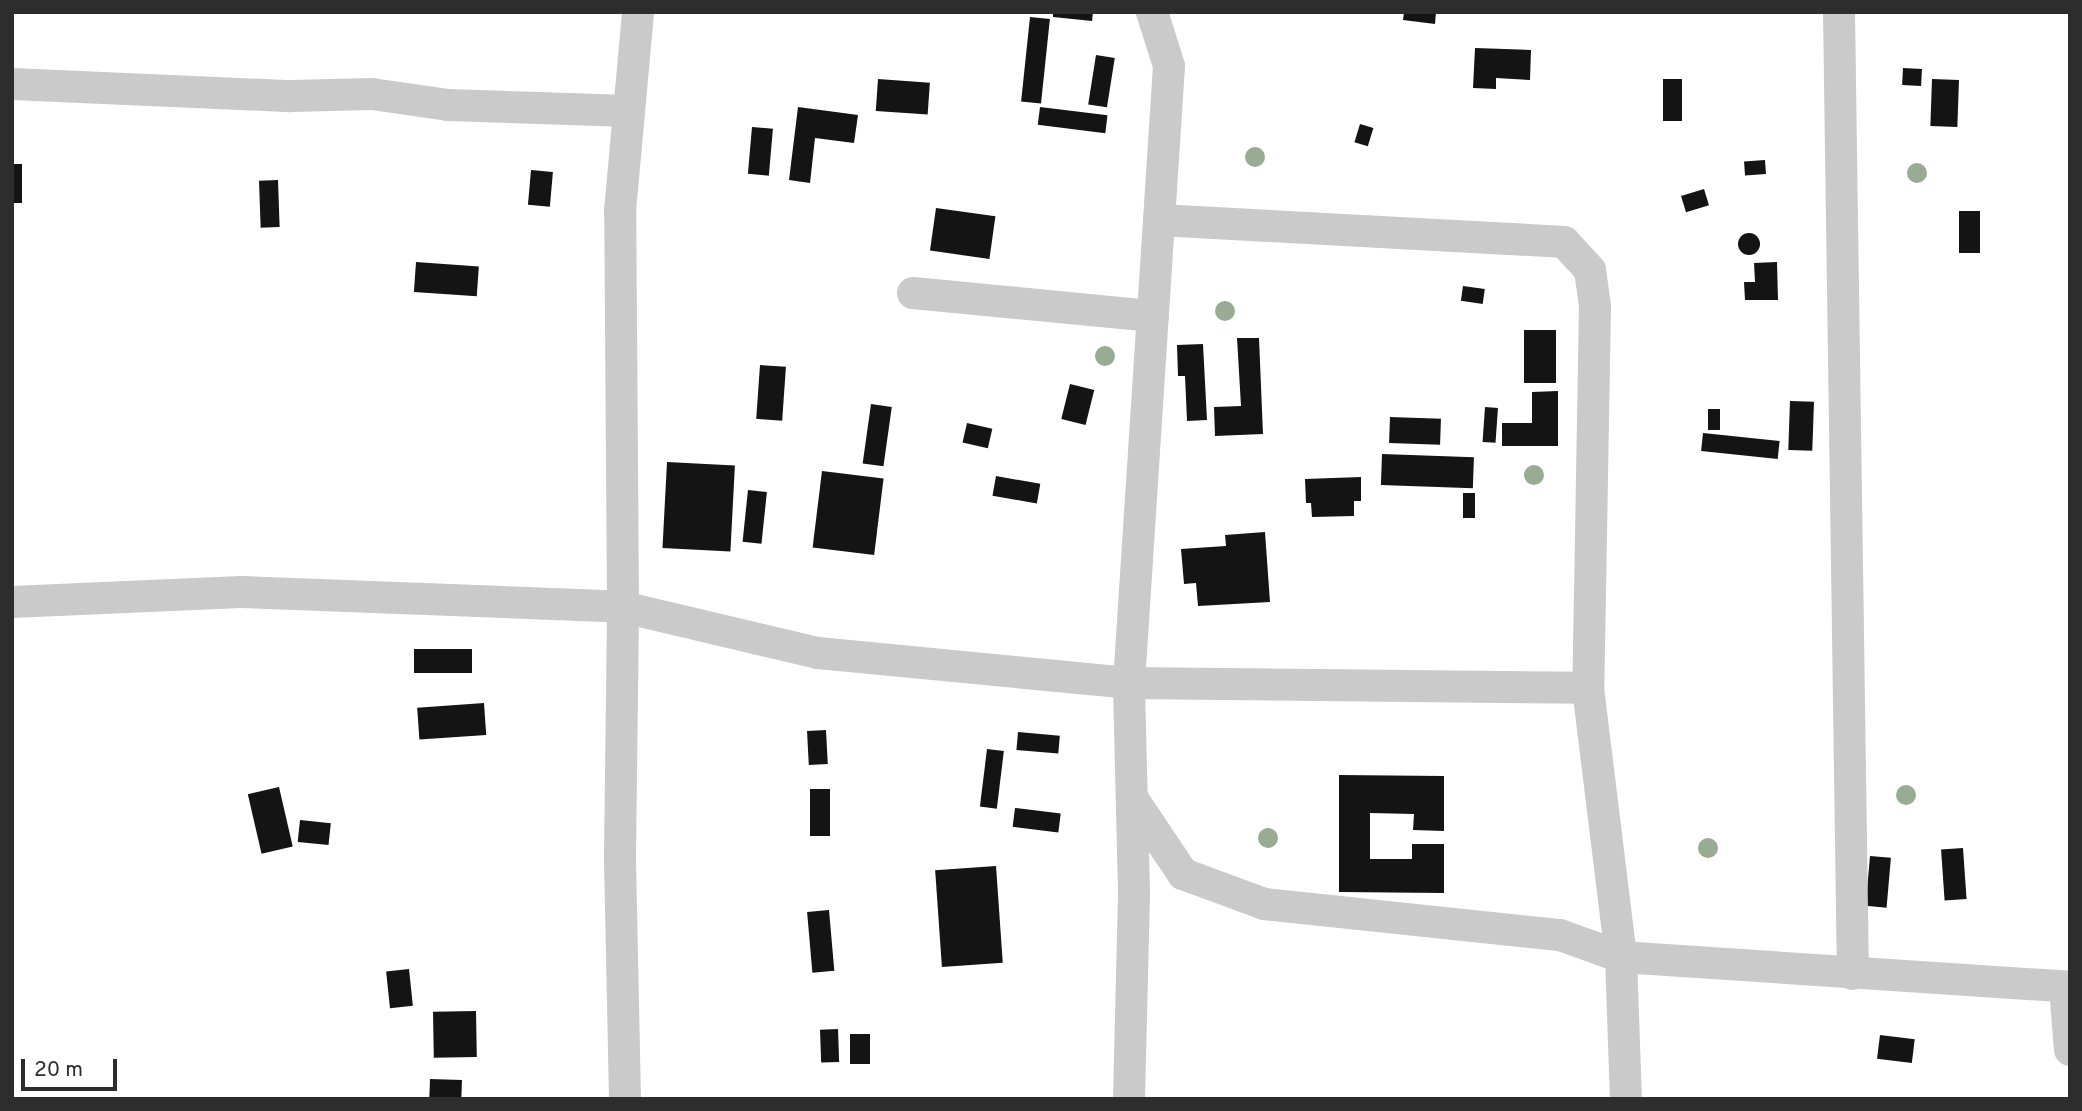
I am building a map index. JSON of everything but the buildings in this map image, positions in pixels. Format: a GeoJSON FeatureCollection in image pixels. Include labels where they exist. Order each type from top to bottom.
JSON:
{"type":"FeatureCollection","features":[{"type":"Feature","properties":{"kind":"street"},"geometry":{"type":"LineString","coordinates":[[625,1099],[620,857],[623,607],[620,211],[638,12]]}},
{"type":"Feature","properties":{"kind":"street"},"geometry":{"type":"LineString","coordinates":[[1129,1099],[1134,891],[1129,683],[1169,66],[1152,12]]}},
{"type":"Feature","properties":{"kind":"street"},"geometry":{"type":"LineString","coordinates":[[1839,12],[1853,974]]}},
{"type":"Feature","properties":{"kind":"street"},"geometry":{"type":"LineString","coordinates":[[12,84],[291,96],[372,94],[448,105],[629,111]]}},
{"type":"Feature","properties":{"kind":"street"},"geometry":{"type":"LineString","coordinates":[[1159,220],[1564,242],[1590,270],[1595,306],[1588,688],[1621,957],[1626,1099]]}},
{"type":"Feature","properties":{"kind":"street"},"geometry":{"type":"LineString","coordinates":[[913,293],[1153,316]]}},
{"type":"Feature","properties":{"kind":"street"},"geometry":{"type":"LineString","coordinates":[[12,602],[241,592],[623,607],[818,653],[1129,683],[1588,688]]}},
{"type":"Feature","properties":{"kind":"street"},"geometry":{"type":"LineString","coordinates":[[1132,798],[1183,874],[1264,904],[1560,935],[1621,957],[2067,987],[2070,1049]]}}]}
